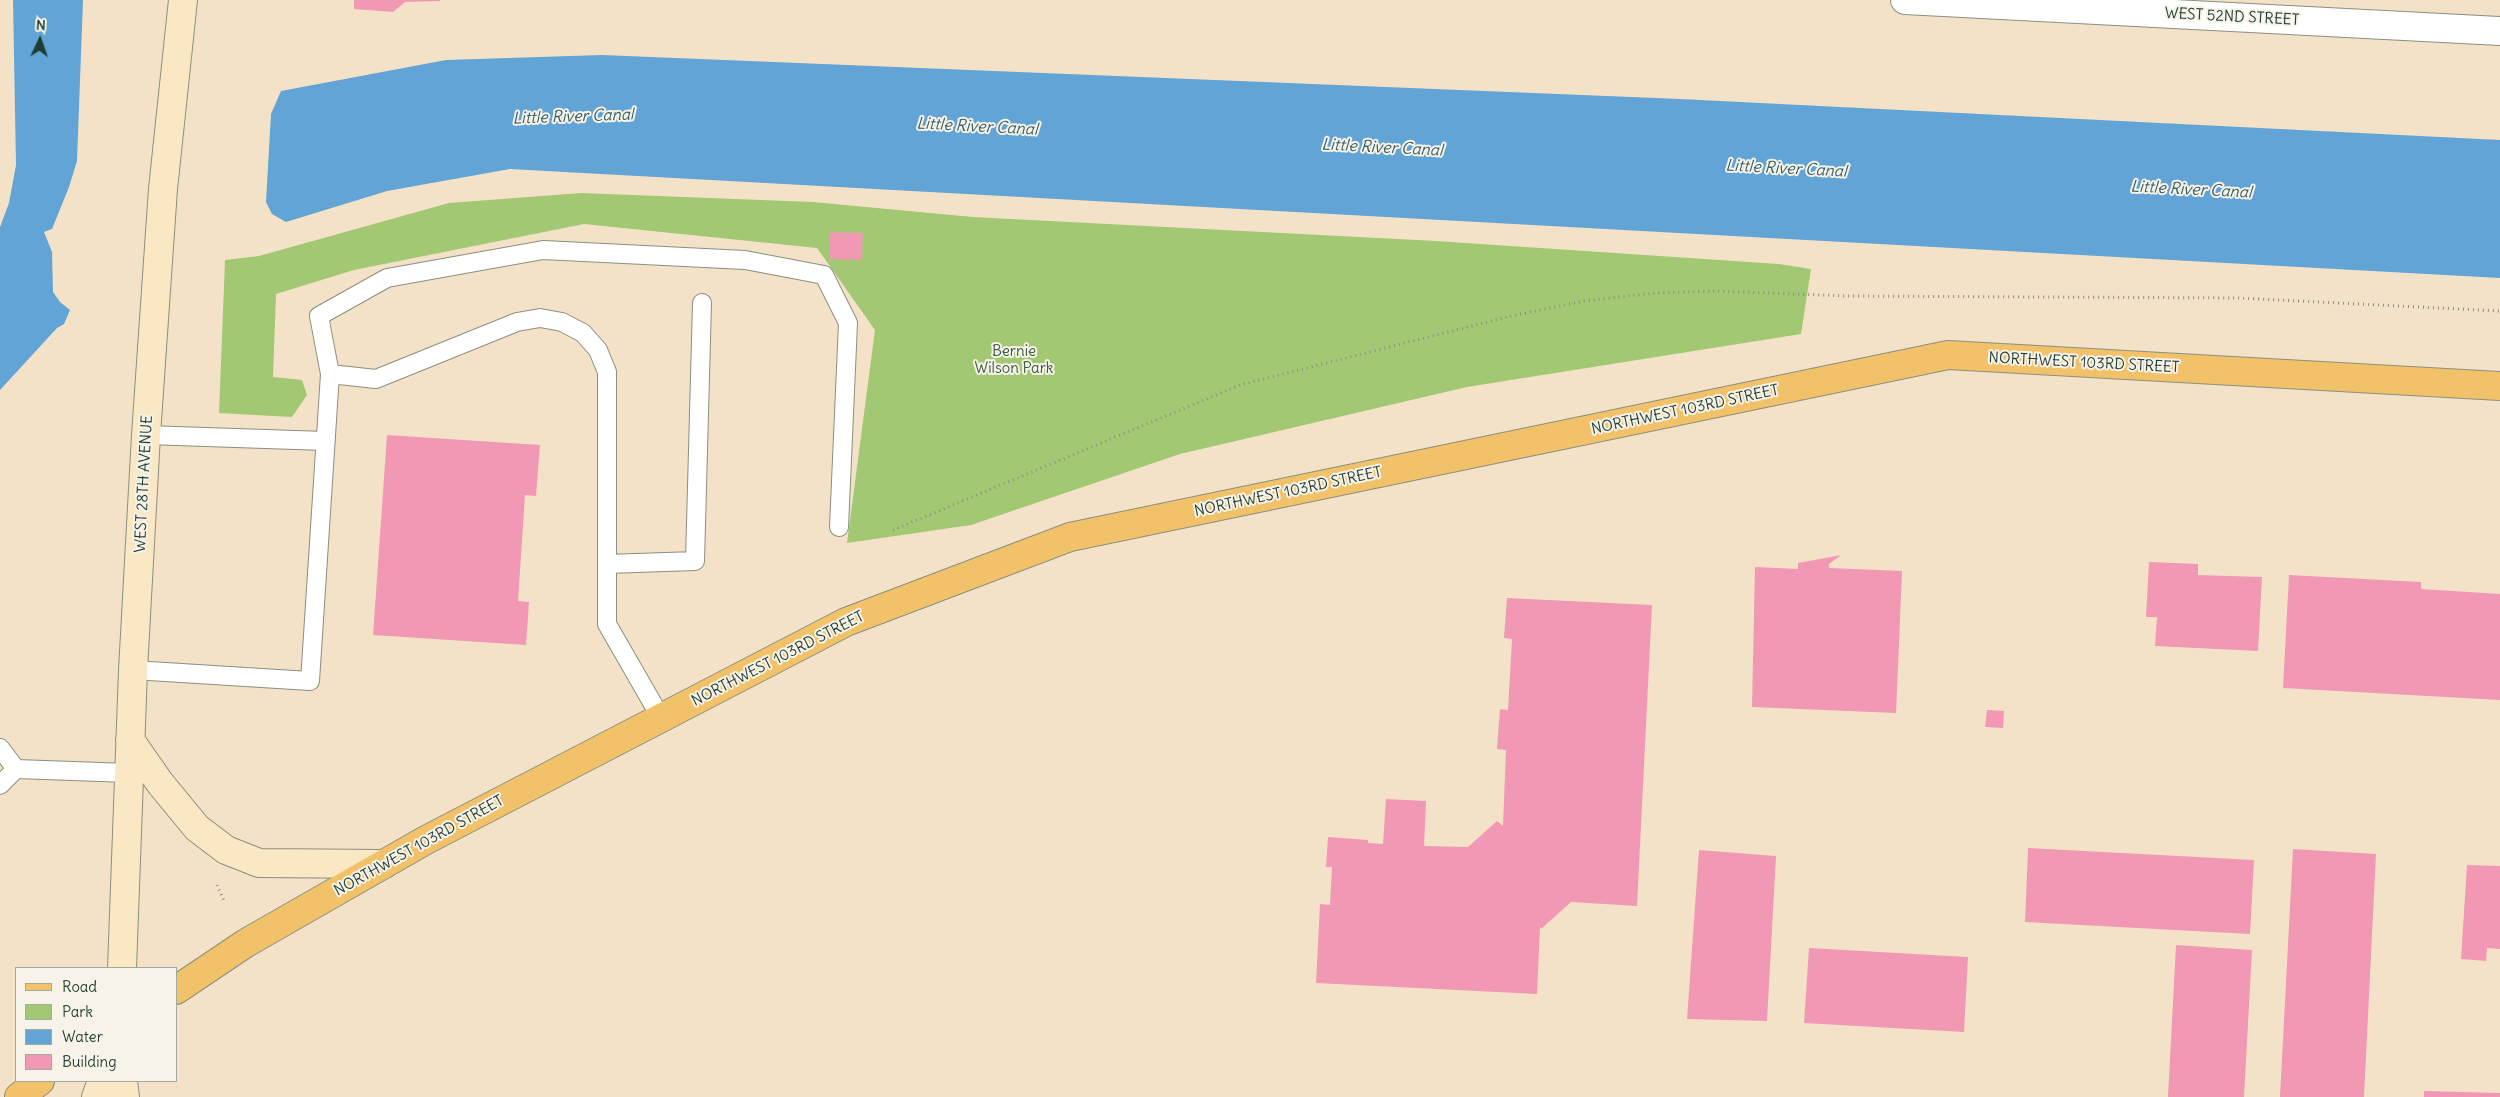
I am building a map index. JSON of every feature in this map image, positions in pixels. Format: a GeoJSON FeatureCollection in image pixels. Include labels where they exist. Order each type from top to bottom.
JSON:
{"type":"FeatureCollection","features":[{"type":"Feature","properties":{"kind":"main road","name":"WEST 28TH AVENUE"},"geometry":{"type":"LineString","coordinates":[[122,967],[133,670],[146,435],[163,189],[182,0]]}},
{"type":"Feature","properties":{"kind":"main road","name":"NORTHWEST 103RD STREET"},"geometry":{"type":"LineString","coordinates":[[178,989],[246,943],[426,840],[846,622],[1070,537],[1948,355],[2500,386]]}},
{"type":"Feature","properties":{"kind":"main road"},"geometry":{"type":"LineString","coordinates":[[130,740],[160,783],[197,828],[226,850],[259,863],[384,864]]}},
{"type":"Feature","properties":{"kind":"main road"},"geometry":{"type":"LineString","coordinates":[[19,1097],[39,1082]]}},
{"type":"Feature","properties":{"kind":"main road"},"geometry":{"type":"LineString","coordinates":[[96,1097],[102,1082]]}},
{"type":"Feature","properties":{"kind":"main road"},"geometry":{"type":"LineString","coordinates":[[123,1082],[125,1097]]}},
{"type":"Feature","properties":{"kind":"street","name":"WEST 52ND STREET"},"geometry":{"type":"LineString","coordinates":[[1905,0],[2108,5],[2500,31]]}},
{"type":"Feature","properties":{"kind":"lane"},"geometry":{"type":"LineString","coordinates":[[133,670],[310,681],[330,374],[319,316],[387,278],[543,250],[746,260],[824,275],[848,324],[839,527]]}},
{"type":"Feature","properties":{"kind":"lane"},"geometry":{"type":"LineString","coordinates":[[607,564],[695,561],[702,303]]}},
{"type":"Feature","properties":{"kind":"lane"},"geometry":{"type":"LineString","coordinates":[[330,374],[376,380],[517,322],[540,318],[562,322],[582,333],[598,350],[607,372],[607,624],[661,718]]}},
{"type":"Feature","properties":{"kind":"lane"},"geometry":{"type":"LineString","coordinates":[[146,435],[325,441]]}},
{"type":"Feature","properties":{"kind":"lane"},"geometry":{"type":"LineString","coordinates":[[0,748],[16,769]]}},
{"type":"Feature","properties":{"kind":"lane"},"geometry":{"type":"LineString","coordinates":[[0,786],[16,769],[129,772]]}},
{"type":"Feature","properties":{"kind":"path"},"geometry":{"type":"LineString","coordinates":[[894,530],[1240,385],[1507,317],[1584,301],[1655,293],[1715,291],[1847,296],[2239,298],[2500,311]]}},
{"type":"Feature","properties":{"kind":"green space","name":"Bernie Wilson Park"},"geometry":{"type":"Polygon","coordinates":[[[581,193],[813,202],[973,217],[1436,241],[1779,264],[1811,269],[1801,334],[1467,387],[1180,454],[971,525],[847,543],[875,330],[817,248],[584,224],[354,270],[276,294],[273,377],[302,380],[307,395],[292,417],[219,413],[225,260],[259,256],[449,203],[581,193]]]}},
{"type":"Feature","properties":{"kind":"water"},"geometry":{"type":"Polygon","coordinates":[[[13,0],[83,0],[77,161],[52,229],[44,232],[52,252],[53,292],[60,302],[70,310],[64,324],[57,328],[0,390],[0,227],[9,203],[16,165],[13,0]]]}},
{"type":"Feature","properties":{"kind":"water","name":"Little River Canal"},"geometry":{"type":"Polygon","coordinates":[[[602,55],[1680,99],[2500,140],[2500,278],[510,169],[387,191],[286,222],[272,214],[266,202],[271,114],[281,91],[446,60],[602,55]]]}},
{"type":"Feature","properties":{"kind":"building"},"geometry":{"type":"Polygon","coordinates":[[[354,0],[440,1],[405,2],[393,12],[354,9],[354,0]]]}},
{"type":"Feature","properties":{"kind":"building"},"geometry":{"type":"Polygon","coordinates":[[[830,232],[863,233],[862,260],[829,259],[830,232]]]}},
{"type":"Feature","properties":{"kind":"building"},"geometry":{"type":"Polygon","coordinates":[[[387,435],[540,445],[536,496],[525,495],[518,601],[529,602],[526,645],[373,635],[387,435]]]}},
{"type":"Feature","properties":{"kind":"building"},"geometry":{"type":"Polygon","coordinates":[[[1841,555],[1829,564],[1829,568],[1902,571],[1896,713],[1752,707],[1755,567],[1798,569],[1798,563],[1841,555]]]}},
{"type":"Feature","properties":{"kind":"building"},"geometry":{"type":"Polygon","coordinates":[[[2149,562],[2198,564],[2198,575],[2262,577],[2258,651],[2155,646],[2157,617],[2146,617],[2149,562]]]}},
{"type":"Feature","properties":{"kind":"building"},"geometry":{"type":"Polygon","coordinates":[[[2289,575],[2421,582],[2421,589],[2500,594],[2500,700],[2283,688],[2289,575]]]}},
{"type":"Feature","properties":{"kind":"building"},"geometry":{"type":"Polygon","coordinates":[[[1507,598],[1652,605],[1637,906],[1571,902],[1541,929],[1540,927],[1537,994],[1316,983],[1320,904],[1330,905],[1332,867],[1326,867],[1328,837],[1368,840],[1368,843],[1383,844],[1386,799],[1426,801],[1424,846],[1468,847],[1497,821],[1503,826],[1506,750],[1497,749],[1500,709],[1508,710],[1512,639],[1504,638],[1507,598]]]}},
{"type":"Feature","properties":{"kind":"building"},"geometry":{"type":"Polygon","coordinates":[[[1987,710],[2004,711],[2003,728],[1985,727],[1987,710]]]}},
{"type":"Feature","properties":{"kind":"building"},"geometry":{"type":"Polygon","coordinates":[[[2028,848],[2254,860],[2250,934],[2025,922],[2028,848]]]}},
{"type":"Feature","properties":{"kind":"building"},"geometry":{"type":"Polygon","coordinates":[[[2293,849],[2376,854],[2364,1097],[2280,1097],[2293,849]]]}},
{"type":"Feature","properties":{"kind":"building"},"geometry":{"type":"Polygon","coordinates":[[[1699,850],[1776,856],[1767,1021],[1687,1019],[1699,850]]]}},
{"type":"Feature","properties":{"kind":"building"},"geometry":{"type":"Polygon","coordinates":[[[2467,865],[2500,866],[2500,949],[2487,948],[2486,961],[2461,959],[2467,865]]]}},
{"type":"Feature","properties":{"kind":"building"},"geometry":{"type":"Polygon","coordinates":[[[2176,945],[2252,950],[2244,1097],[2168,1097],[2176,945]]]}},
{"type":"Feature","properties":{"kind":"building"},"geometry":{"type":"Polygon","coordinates":[[[1809,948],[1968,957],[1964,1032],[1804,1023],[1809,948]]]}},
{"type":"Feature","properties":{"kind":"building"},"geometry":{"type":"Polygon","coordinates":[[[2424,1091],[2500,1093],[2500,1097],[2424,1097],[2424,1091]]]}}]}
